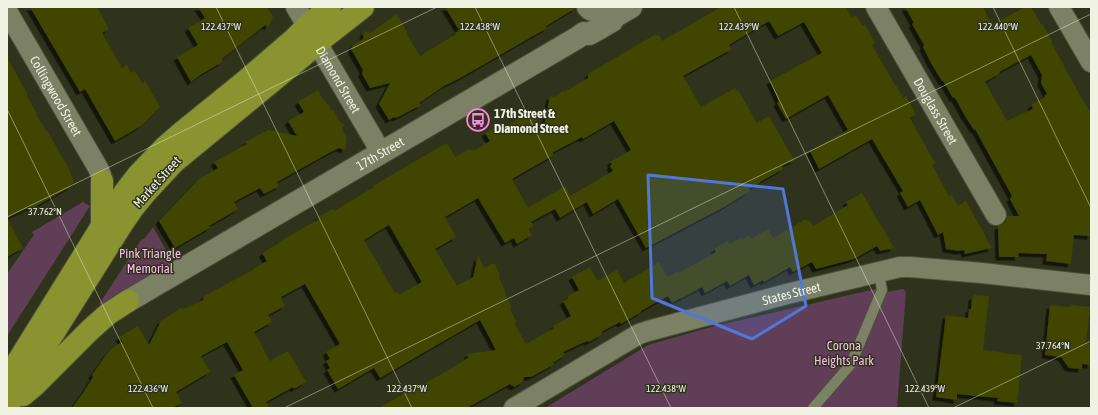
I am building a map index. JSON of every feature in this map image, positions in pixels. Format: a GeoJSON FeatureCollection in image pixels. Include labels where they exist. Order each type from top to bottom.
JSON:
{"type":"FeatureCollection","features":[{"type":"Feature","properties":{"kind":"main road","name":"Market Street"},"geometry":{"type":"LineString","coordinates":[[7,406],[133,208],[174,162],[298,60],[312,34],[330,7]]}},
{"type":"Feature","properties":{"kind":"main road","name":"Market Street"},"geometry":{"type":"LineString","coordinates":[[7,379],[102,226],[129,186],[152,160],[166,146],[294,39],[312,34],[363,7]]}},
{"type":"Feature","properties":{"kind":"main road"},"geometry":{"type":"LineString","coordinates":[[584,33],[589,8],[622,12]]}},
{"type":"Feature","properties":{"kind":"main road","name":"17th Street"},"geometry":{"type":"LineString","coordinates":[[7,406],[36,384],[108,314],[128,301],[584,33],[589,34],[612,21],[622,12]]}},
{"type":"Feature","properties":{"kind":"main road"},"geometry":{"type":"LineString","coordinates":[[102,182],[102,226]]}},
{"type":"Feature","properties":{"kind":"street","name":"Diamond Street"},"geometry":{"type":"LineString","coordinates":[[296,7],[381,152]]}},
{"type":"Feature","properties":{"kind":"street","name":"Douglass Street"},"geometry":{"type":"LineString","coordinates":[[876,7],[996,215]]}},
{"type":"Feature","properties":{"kind":"street"},"geometry":{"type":"LineString","coordinates":[[1059,7],[1091,62]]}},
{"type":"Feature","properties":{"kind":"street","name":"Collingwood Street"},"geometry":{"type":"LineString","coordinates":[[7,11],[102,175],[102,182]]}},
{"type":"Feature","properties":{"kind":"street","name":"States Street"},"geometry":{"type":"LineString","coordinates":[[514,408],[648,330],[787,294],[900,268],[910,267],[982,273],[1091,285]]}},
{"type":"Feature","properties":{"kind":"lane"},"geometry":{"type":"LineString","coordinates":[[813,408],[851,364],[882,290],[879,273]]}},
{"type":"Feature","properties":{"kind":"highlighted area"},"geometry":{"type":"Polygon","coordinates":[[[648,175],[783,189],[806,306],[752,339],[652,298],[648,175]]]}},
{"type":"Feature","properties":{"kind":"green space"},"geometry":{"type":"Polygon","coordinates":[[[83,202],[90,206],[7,336],[7,274],[34,235],[32,232],[83,202]]]}},
{"type":"Feature","properties":{"kind":"green space","name":"Pink Triangle Memorial"},"geometry":{"type":"Polygon","coordinates":[[[153,227],[172,261],[171,263],[100,308],[100,303],[141,240],[145,238],[153,227]]]}},
{"type":"Feature","properties":{"kind":"green space","name":"Corona Heights Park"},"geometry":{"type":"Polygon","coordinates":[[[888,286],[887,292],[903,289],[906,292],[897,408],[545,408],[648,345],[715,326],[888,286]]]}},
{"type":"Feature","properties":{"kind":"building"},"geometry":{"type":"Polygon","coordinates":[[[30,7],[97,7],[109,29],[102,33],[122,68],[127,65],[131,73],[135,71],[142,83],[145,81],[160,107],[141,126],[115,141],[85,89],[80,92],[30,7]]]}},
{"type":"Feature","properties":{"kind":"building"},"geometry":{"type":"Polygon","coordinates":[[[198,7],[267,7],[273,17],[268,27],[265,25],[222,59],[222,62],[191,82],[177,57],[198,45],[188,28],[205,18],[198,7]]]}},
{"type":"Feature","properties":{"kind":"building"},"geometry":{"type":"Polygon","coordinates":[[[445,7],[576,8],[546,26],[547,28],[444,86],[419,103],[421,105],[389,120],[379,104],[390,83],[370,88],[362,74],[363,70],[351,49],[352,46],[363,39],[364,31],[370,33],[397,14],[407,32],[406,33],[420,56],[456,34],[455,33],[459,30],[445,7]]]}},
{"type":"Feature","properties":{"kind":"building"},"geometry":{"type":"Polygon","coordinates":[[[721,7],[846,7],[852,18],[856,15],[863,26],[865,25],[875,43],[872,45],[903,98],[906,96],[916,114],[910,118],[935,163],[932,165],[949,196],[952,195],[958,206],[966,201],[992,248],[965,254],[964,250],[959,251],[946,249],[943,232],[938,235],[920,200],[908,207],[900,193],[903,191],[872,139],[819,169],[810,151],[848,130],[828,95],[786,119],[777,103],[779,101],[770,81],[822,53],[804,22],[778,36],[769,21],[729,45],[732,49],[683,76],[701,107],[735,88],[736,91],[738,90],[757,123],[769,116],[794,160],[782,166],[783,169],[749,189],[750,191],[724,207],[646,248],[618,199],[593,214],[587,202],[560,218],[555,209],[531,222],[534,226],[529,229],[532,235],[517,244],[514,238],[505,243],[478,198],[445,217],[456,237],[435,249],[457,286],[473,277],[478,256],[484,268],[494,263],[511,306],[510,309],[516,321],[515,325],[526,344],[554,328],[553,326],[571,316],[563,301],[567,299],[568,296],[579,290],[572,277],[590,267],[597,281],[617,270],[624,283],[659,262],[667,277],[678,271],[679,273],[716,252],[714,249],[728,241],[730,244],[741,238],[742,240],[749,235],[751,239],[768,229],[773,238],[806,219],[807,221],[810,220],[813,226],[848,205],[846,202],[862,193],[894,248],[880,251],[877,246],[854,259],[816,269],[812,262],[793,272],[790,267],[764,282],[763,280],[754,285],[749,275],[730,286],[727,281],[705,293],[702,287],[672,303],[668,296],[621,324],[620,322],[603,331],[601,335],[589,342],[587,341],[563,352],[565,355],[554,362],[553,365],[531,377],[524,377],[523,382],[514,387],[510,384],[467,408],[379,408],[459,364],[469,357],[467,354],[496,350],[480,320],[380,378],[374,368],[338,389],[327,370],[330,368],[326,361],[330,359],[326,352],[340,344],[305,284],[281,297],[285,306],[268,315],[272,322],[254,332],[270,361],[288,351],[306,382],[294,389],[293,387],[266,402],[270,408],[253,408],[234,375],[243,370],[227,342],[201,356],[210,372],[176,392],[182,403],[172,408],[72,408],[106,355],[112,348],[122,342],[119,337],[138,326],[149,345],[161,321],[181,308],[182,310],[203,300],[204,296],[267,261],[262,253],[319,219],[318,217],[333,209],[334,211],[374,187],[373,186],[447,143],[455,157],[467,150],[475,150],[490,141],[485,133],[502,123],[504,127],[532,112],[543,131],[550,96],[554,97],[588,78],[588,74],[656,34],[657,36],[659,35],[662,41],[721,7]],[[614,121],[583,139],[582,137],[552,153],[554,155],[512,179],[528,208],[565,186],[570,196],[613,171],[610,166],[612,164],[610,162],[631,150],[614,121]],[[389,225],[364,240],[395,293],[397,292],[399,295],[422,282],[389,225]]]}},
{"type":"Feature","properties":{"kind":"building"},"geometry":{"type":"Polygon","coordinates":[[[905,7],[983,7],[992,25],[1025,7],[1031,7],[1043,25],[1083,101],[1091,113],[1091,236],[1074,235],[1071,264],[1046,261],[1047,254],[1018,253],[1019,257],[999,257],[998,226],[1002,225],[1006,221],[1007,216],[1019,216],[1010,199],[1012,196],[975,129],[974,130],[955,98],[953,98],[931,63],[923,47],[924,45],[912,24],[914,23],[905,7]],[[1031,55],[999,72],[1000,73],[985,82],[1007,121],[1033,109],[1031,105],[1045,97],[1044,96],[1047,94],[1041,83],[1042,75],[1031,55]]]}},
{"type":"Feature","properties":{"kind":"building"},"geometry":{"type":"Polygon","coordinates":[[[7,57],[27,93],[36,114],[67,165],[74,181],[70,187],[31,209],[30,207],[7,218],[7,57]]]}},
{"type":"Feature","properties":{"kind":"building"},"geometry":{"type":"Polygon","coordinates":[[[318,90],[323,100],[324,99],[331,110],[334,111],[340,122],[344,124],[342,130],[347,138],[345,150],[339,148],[329,153],[277,182],[279,186],[264,194],[260,188],[234,202],[238,209],[175,248],[159,221],[198,180],[218,168],[214,162],[247,144],[245,142],[268,130],[297,136],[288,121],[304,112],[298,102],[318,90]]]}},
{"type":"Feature","properties":{"kind":"building"},"geometry":{"type":"Polygon","coordinates":[[[7,218],[23,248],[7,257],[7,218]]]}},
{"type":"Feature","properties":{"kind":"building"},"geometry":{"type":"Polygon","coordinates":[[[974,295],[989,296],[983,350],[1022,355],[1017,403],[997,401],[998,398],[957,394],[957,400],[936,397],[946,315],[968,318],[969,309],[971,309],[972,297],[974,297],[974,295]]]}},
{"type":"Feature","properties":{"kind":"building"},"geometry":{"type":"Polygon","coordinates":[[[1050,305],[1090,307],[1086,343],[1091,344],[1091,365],[1082,364],[1082,369],[1069,368],[1061,357],[1045,355],[1050,305]]]}},
{"type":"Feature","properties":{"kind":"place","name":"17th Street & Diamond Street"},"geometry":{"type":"Point","coordinates":[478,120]}}]}
